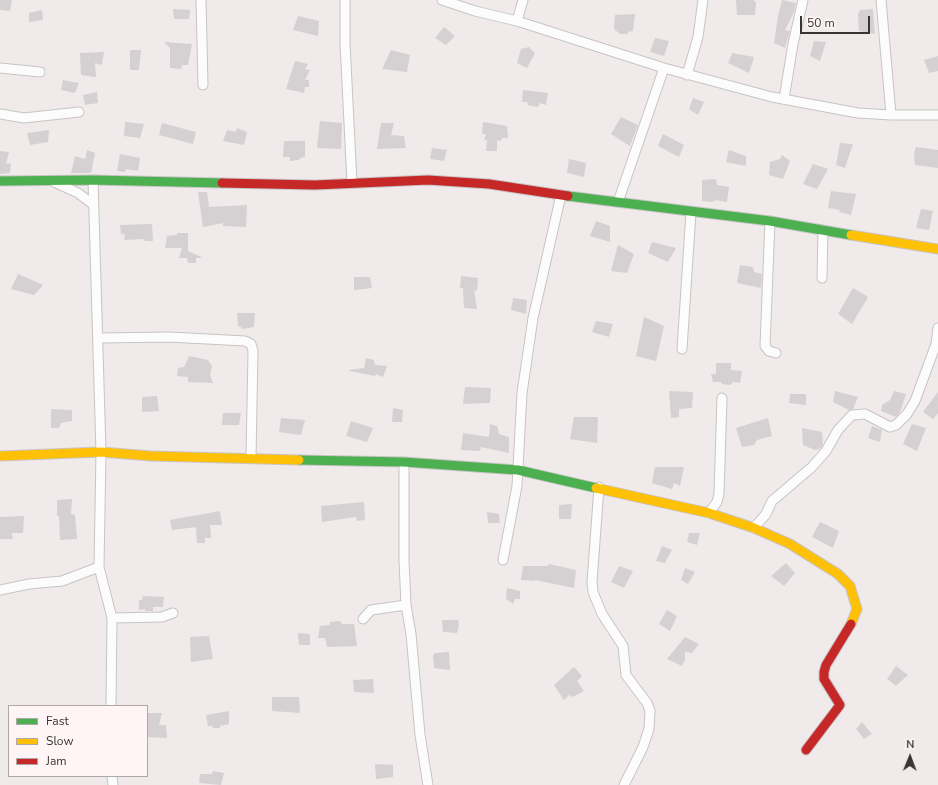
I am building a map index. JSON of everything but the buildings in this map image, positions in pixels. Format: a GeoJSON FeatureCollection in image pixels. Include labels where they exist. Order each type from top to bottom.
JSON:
{"type":"FeatureCollection","features":[{"type":"Feature","properties":{"kind":"street"},"geometry":{"type":"LineString","coordinates":[[201,0],[203,85]]}},
{"type":"Feature","properties":{"kind":"street"},"geometry":{"type":"LineString","coordinates":[[345,0],[345,43],[352,182]]}},
{"type":"Feature","properties":{"kind":"street"},"geometry":{"type":"LineString","coordinates":[[442,0],[475,12],[517,22],[687,75],[784,99],[858,113],[938,115]]}},
{"type":"Feature","properties":{"kind":"street"},"geometry":{"type":"LineString","coordinates":[[517,22],[523,0]]}},
{"type":"Feature","properties":{"kind":"street"},"geometry":{"type":"LineString","coordinates":[[687,75],[698,36],[703,0]]}},
{"type":"Feature","properties":{"kind":"street"},"geometry":{"type":"LineString","coordinates":[[784,99],[793,44],[804,0]]}},
{"type":"Feature","properties":{"kind":"street"},"geometry":{"type":"LineString","coordinates":[[881,0],[891,115]]}},
{"type":"Feature","properties":{"kind":"street"},"geometry":{"type":"LineString","coordinates":[[0,68],[40,72]]}},
{"type":"Feature","properties":{"kind":"street"},"geometry":{"type":"LineString","coordinates":[[618,202],[664,68]]}},
{"type":"Feature","properties":{"kind":"street"},"geometry":{"type":"LineString","coordinates":[[0,114],[24,118],[79,112]]}},
{"type":"Feature","properties":{"kind":"street"},"geometry":{"type":"LineString","coordinates":[[51,180],[78,193],[94,205]]}},
{"type":"Feature","properties":{"kind":"street"},"geometry":{"type":"LineString","coordinates":[[93,180],[99,338],[101,452],[99,567],[112,618],[111,705]]}},
{"type":"Feature","properties":{"kind":"street"},"geometry":{"type":"LineString","coordinates":[[0,181],[93,180],[315,184],[428,180],[488,184],[560,195],[770,221],[938,249]]}},
{"type":"Feature","properties":{"kind":"street"},"geometry":{"type":"LineString","coordinates":[[503,560],[513,509],[518,470],[522,393],[533,318],[560,195]]}},
{"type":"Feature","properties":{"kind":"street"},"geometry":{"type":"LineString","coordinates":[[682,349],[691,212]]}},
{"type":"Feature","properties":{"kind":"street"},"geometry":{"type":"LineString","coordinates":[[770,221],[765,346],[769,351],[776,353]]}},
{"type":"Feature","properties":{"kind":"street"},"geometry":{"type":"LineString","coordinates":[[822,278],[823,230]]}},
{"type":"Feature","properties":{"kind":"street"},"geometry":{"type":"LineString","coordinates":[[754,528],[766,514],[772,501],[812,467],[826,451],[838,430],[852,414],[865,414],[890,427],[896,425],[907,414],[918,394],[936,344],[938,328]]}},
{"type":"Feature","properties":{"kind":"street"},"geometry":{"type":"LineString","coordinates":[[99,338],[169,337],[245,341],[251,344],[254,350],[251,458]]}},
{"type":"Feature","properties":{"kind":"street"},"geometry":{"type":"LineString","coordinates":[[709,513],[717,502],[719,494],[722,398]]}},
{"type":"Feature","properties":{"kind":"street"},"geometry":{"type":"LineString","coordinates":[[0,456],[101,452],[151,456],[404,462],[518,470],[599,487],[709,513],[754,528],[790,544],[838,574],[850,586],[856,602],[857,609],[854,619],[846,635],[826,665],[824,672],[824,679],[839,701],[840,705],[806,750]]}},
{"type":"Feature","properties":{"kind":"street"},"geometry":{"type":"LineString","coordinates":[[404,462],[404,561],[406,604],[411,634],[420,735],[428,785]]}},
{"type":"Feature","properties":{"kind":"street"},"geometry":{"type":"LineString","coordinates":[[599,487],[592,582],[593,592],[602,614],[624,646],[626,675],[647,703],[650,711],[649,729],[643,747],[624,785]]}},
{"type":"Feature","properties":{"kind":"street"},"geometry":{"type":"LineString","coordinates":[[0,590],[30,584],[62,581],[99,567]]}},
{"type":"Feature","properties":{"kind":"street"},"geometry":{"type":"LineString","coordinates":[[363,619],[371,610],[406,604]]}},
{"type":"Feature","properties":{"kind":"street"},"geometry":{"type":"LineString","coordinates":[[112,618],[162,617],[173,613]]}},
{"type":"Feature","properties":{"kind":"traffic: fast"},"geometry":{"type":"LineString","coordinates":[[0,181],[93,180],[222,183]]}},
{"type":"Feature","properties":{"kind":"traffic: fast"},"geometry":{"type":"LineString","coordinates":[[568,196],[770,221],[851,235]]}},
{"type":"Feature","properties":{"kind":"traffic: fast"},"geometry":{"type":"LineString","coordinates":[[299,460],[404,462],[518,470],[596,488]]}},
{"type":"Feature","properties":{"kind":"traffic: slow"},"geometry":{"type":"LineString","coordinates":[[851,235],[938,249]]}},
{"type":"Feature","properties":{"kind":"traffic: slow"},"geometry":{"type":"LineString","coordinates":[[0,456],[101,452],[151,456],[299,460]]}},
{"type":"Feature","properties":{"kind":"traffic: slow"},"geometry":{"type":"LineString","coordinates":[[596,488],[709,513],[754,528],[790,544],[838,574],[850,586],[857,609],[851,624]]}},
{"type":"Feature","properties":{"kind":"traffic: jam"},"geometry":{"type":"LineString","coordinates":[[222,183],[315,185],[428,180],[489,184],[568,196]]}},
{"type":"Feature","properties":{"kind":"traffic: jam"},"geometry":{"type":"LineString","coordinates":[[806,750],[840,705],[824,679],[824,672],[826,665],[851,624]]}}]}
